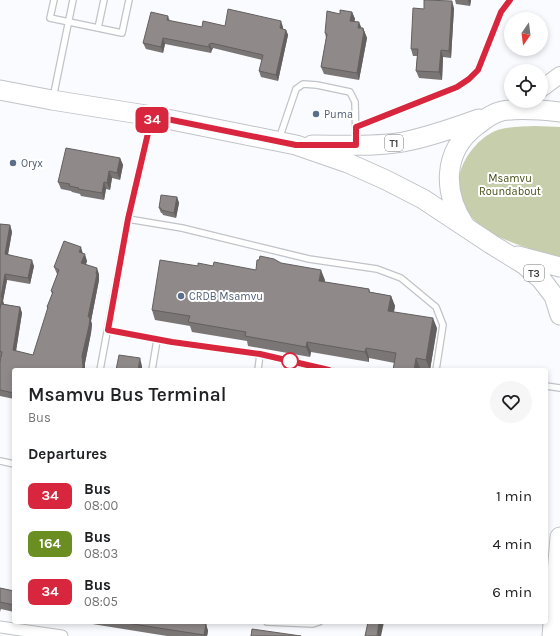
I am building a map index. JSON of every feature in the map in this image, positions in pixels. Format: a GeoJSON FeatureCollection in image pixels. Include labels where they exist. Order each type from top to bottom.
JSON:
{"type":"FeatureCollection","features":[{"type":"Feature","properties":{"kind":"highway","name":"T1"},"geometry":{"type":"LineString","coordinates":[[1,91],[152,116],[287,143],[348,163],[386,180],[423,199],[491,244],[521,257],[560,268]]}},
{"type":"Feature","properties":{"kind":"highway","name":"T1"},"geometry":{"type":"LineString","coordinates":[[466,228],[458,215],[453,202],[448,177],[454,154],[462,138],[472,129],[502,109]]}},
{"type":"Feature","properties":{"kind":"highway","name":"T1"},"geometry":{"type":"LineString","coordinates":[[287,143],[356,136],[371,145],[402,142],[428,137],[502,109],[560,112]]}},
{"type":"Feature","properties":{"kind":"highway","name":"T3"},"geometry":{"type":"LineString","coordinates":[[491,244],[525,265],[541,279],[554,296],[560,316]]}},
{"type":"Feature","properties":{"kind":"highway"},"geometry":{"type":"LineString","coordinates":[[552,636],[557,556],[560,537]]}},
{"type":"Feature","properties":{"kind":"main road"},"geometry":{"type":"LineString","coordinates":[[548,84],[560,75]]}},
{"type":"Feature","properties":{"kind":"street"},"geometry":{"type":"LineString","coordinates":[[0,627],[62,636]]}},
{"type":"Feature","properties":{"kind":"lane"},"geometry":{"type":"LineString","coordinates":[[54,0],[50,18],[122,33],[129,0]]}},
{"type":"Feature","properties":{"kind":"lane"},"geometry":{"type":"LineString","coordinates":[[52,100],[73,0]]}},
{"type":"Feature","properties":{"kind":"lane"},"geometry":{"type":"LineString","coordinates":[[98,28],[104,0]]}},
{"type":"Feature","properties":{"kind":"lane"},"geometry":{"type":"LineString","coordinates":[[287,143],[293,95],[296,89],[303,84],[317,84],[350,92],[355,102],[356,136],[457,87],[469,79],[478,70],[501,12],[510,0]]}},
{"type":"Feature","properties":{"kind":"lane"},"geometry":{"type":"LineString","coordinates":[[100,368],[128,219],[152,116]]}},
{"type":"Feature","properties":{"kind":"lane"},"geometry":{"type":"LineString","coordinates":[[128,219],[203,232],[309,259],[377,269],[401,278],[436,307],[443,325],[436,368]]}},
{"type":"Feature","properties":{"kind":"lane"},"geometry":{"type":"LineString","coordinates":[[108,330],[157,340],[260,354],[320,368]]}},
{"type":"Feature","properties":{"kind":"lane"},"geometry":{"type":"LineString","coordinates":[[152,368],[157,340]]}},
{"type":"Feature","properties":{"kind":"lane"},"geometry":{"type":"LineString","coordinates":[[258,368],[260,354]]}},
{"type":"Feature","properties":{"kind":"lane"},"geometry":{"type":"LineString","coordinates":[[548,386],[560,388]]}},
{"type":"Feature","properties":{"kind":"lane"},"geometry":{"type":"LineString","coordinates":[[0,461],[12,464]]}},
{"type":"Feature","properties":{"kind":"green space","name":"Msamvu Roundabout"},"geometry":{"type":"Polygon","coordinates":[[[535,126],[560,127],[560,257],[515,244],[493,234],[476,222],[470,215],[461,199],[459,190],[460,172],[463,164],[468,155],[480,141],[500,129],[535,126]]]}},
{"type":"Feature","properties":{"kind":"building"},"geometry":{"type":"Polygon","coordinates":[[[424,0],[452,1],[449,51],[441,50],[439,72],[416,71],[418,49],[411,49],[413,8],[424,9],[424,0]]]}},
{"type":"Feature","properties":{"kind":"building"},"geometry":{"type":"Polygon","coordinates":[[[228,9],[281,21],[280,28],[286,30],[276,75],[259,71],[263,55],[211,43],[209,44],[209,47],[163,38],[161,47],[143,43],[151,12],[168,16],[167,20],[202,27],[203,21],[225,26],[228,9]]]}},
{"type":"Feature","properties":{"kind":"building"},"geometry":{"type":"Polygon","coordinates":[[[340,10],[352,12],[350,21],[359,22],[358,28],[363,28],[364,31],[357,73],[321,67],[327,34],[325,33],[327,11],[340,14],[340,10]]]}},
{"type":"Feature","properties":{"kind":"building"},"geometry":{"type":"Polygon","coordinates":[[[66,148],[120,158],[117,173],[109,171],[107,183],[104,182],[102,193],[78,189],[79,188],[69,186],[70,184],[58,182],[66,148]]]}},
{"type":"Feature","properties":{"kind":"building"},"geometry":{"type":"Polygon","coordinates":[[[161,195],[177,197],[174,213],[161,210],[161,208],[159,208],[161,195]]]}},
{"type":"Feature","properties":{"kind":"building"},"geometry":{"type":"Polygon","coordinates":[[[0,224],[10,225],[5,254],[32,260],[28,278],[5,274],[0,308],[0,224]]]}},
{"type":"Feature","properties":{"kind":"building"},"geometry":{"type":"Polygon","coordinates":[[[64,241],[81,247],[79,252],[85,254],[81,263],[97,268],[88,317],[90,317],[89,326],[82,356],[82,368],[12,368],[12,393],[0,390],[0,362],[2,352],[0,351],[1,304],[20,307],[13,350],[33,355],[53,292],[51,291],[59,270],[54,267],[64,241]]]}},
{"type":"Feature","properties":{"kind":"building"},"geometry":{"type":"Polygon","coordinates":[[[260,256],[274,259],[281,263],[321,270],[319,281],[369,289],[369,292],[391,296],[388,311],[433,318],[426,360],[416,358],[414,368],[393,368],[396,353],[366,348],[365,352],[307,342],[306,347],[245,336],[246,332],[188,322],[190,316],[152,310],[160,260],[198,266],[198,263],[213,266],[214,262],[256,270],[257,260],[259,260],[260,256]]]}},
{"type":"Feature","properties":{"kind":"building"},"geometry":{"type":"Polygon","coordinates":[[[119,355],[140,358],[138,368],[116,368],[119,355]]]}},
{"type":"Feature","properties":{"kind":"building"},"geometry":{"type":"Polygon","coordinates":[[[0,588],[12,591],[12,605],[0,602],[0,588]]]}},
{"type":"Feature","properties":{"kind":"building"},"geometry":{"type":"Polygon","coordinates":[[[133,624],[206,624],[204,635],[133,624]]]}},
{"type":"Feature","properties":{"kind":"building"},"geometry":{"type":"Polygon","coordinates":[[[368,624],[379,624],[377,636],[365,636],[368,624]]]}},
{"type":"Feature","properties":{"kind":"building"},"geometry":{"type":"Polygon","coordinates":[[[252,629],[301,636],[251,636],[252,629]]]}},
{"type":"Feature","properties":{"kind":"bus line","name":"34"},"geometry":{"type":"LineString","coordinates":[[320,368],[260,354],[157,340],[108,330],[128,219],[152,116],[296,145],[356,145],[356,127],[457,87],[469,79],[478,70],[501,12],[510,0]]}},
{"type":"Feature","properties":{"kind":"place","name":"Puma"},"geometry":{"type":"Point","coordinates":[316,114]}},
{"type":"Feature","properties":{"kind":"place","name":"Oryx"},"geometry":{"type":"Point","coordinates":[13,163]}},
{"type":"Feature","properties":{"kind":"place","name":"CRDB Msamvu"},"geometry":{"type":"Point","coordinates":[181,296]}}]}
